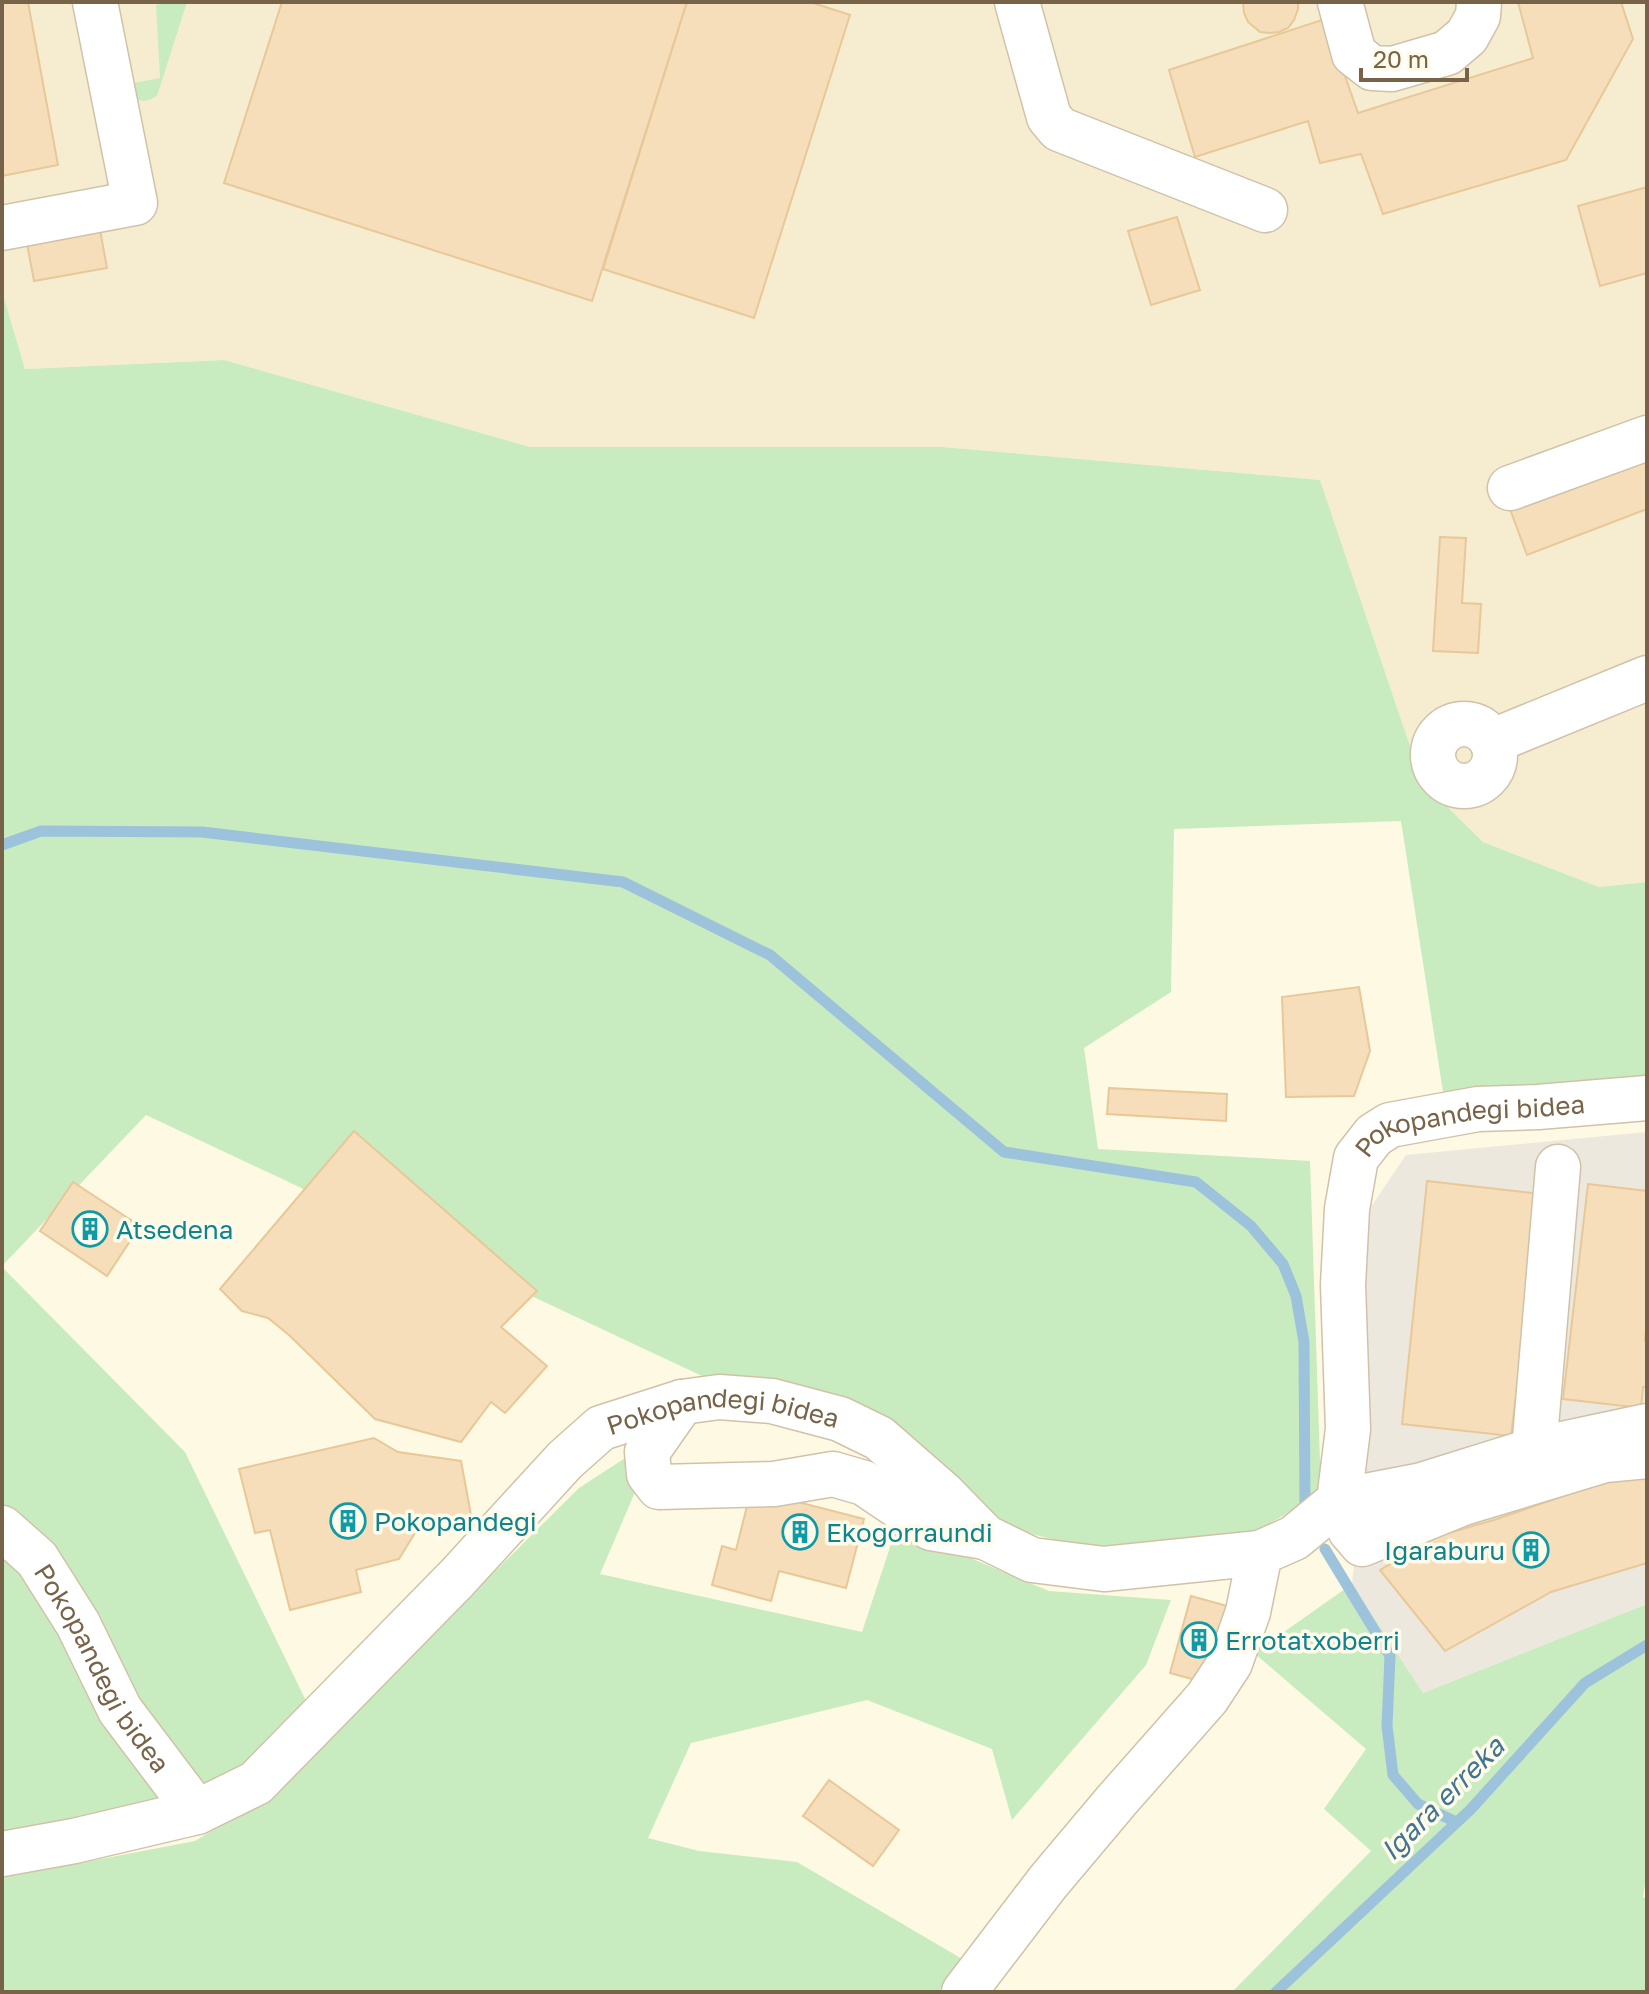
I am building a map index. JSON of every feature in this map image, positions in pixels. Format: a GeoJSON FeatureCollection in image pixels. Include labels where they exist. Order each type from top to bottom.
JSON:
{"type":"FeatureCollection","features":[{"type":"Feature","properties":{"kind":"street"},"geometry":{"type":"LineString","coordinates":[[2,228],[135,203],[95,2]]}},
{"type":"Feature","properties":{"kind":"street"},"geometry":{"type":"LineString","coordinates":[[1017,2],[1049,117],[1059,129],[1265,210]]}},
{"type":"Feature","properties":{"kind":"street"},"geometry":{"type":"LineString","coordinates":[[1340,2],[1354,54],[1372,68],[1392,69],[1447,53],[1467,36],[1478,16],[1479,2]]}},
{"type":"Feature","properties":{"kind":"street"},"geometry":{"type":"LineString","coordinates":[[1510,488],[1647,438]]}},
{"type":"Feature","properties":{"kind":"street"},"geometry":{"type":"LineString","coordinates":[[1493,741],[1647,678]]}},
{"type":"Feature","properties":{"kind":"street","name":"Pokopandegi bidea"},"geometry":{"type":"LineString","coordinates":[[1339,1501],[1348,1429],[1343,1285],[1347,1209],[1356,1158],[1374,1135],[1390,1125],[1478,1109],[1647,1098]]}},
{"type":"Feature","properties":{"kind":"street"},"geometry":{"type":"LineString","coordinates":[[1534,1450],[1558,1167]]}},
{"type":"Feature","properties":{"kind":"street","name":"Pokopandegi bidea"},"geometry":{"type":"LineString","coordinates":[[2,1854],[74,1841],[197,1812],[256,1783],[457,1578],[565,1460],[601,1428],[682,1402],[719,1397],[772,1401],[840,1419],[879,1438],[942,1493],[985,1537],[1032,1560],[1104,1569],[1260,1553],[1294,1538],[1339,1501],[1422,1485],[1534,1450],[1647,1426]]}},
{"type":"Feature","properties":{"kind":"street"},"geometry":{"type":"LineString","coordinates":[[682,1402],[647,1452],[649,1474],[659,1487],[774,1484],[833,1474],[864,1483],[931,1528],[985,1537]]}},
{"type":"Feature","properties":{"kind":"street"},"geometry":{"type":"LineString","coordinates":[[1339,1501],[1350,1530],[1362,1544],[1463,1503],[1605,1460],[1647,1456]]}},
{"type":"Feature","properties":{"kind":"street","name":"Pokopandegi bidea"},"geometry":{"type":"LineString","coordinates":[[2,1528],[37,1559],[78,1624],[120,1710],[197,1812]]}},
{"type":"Feature","properties":{"kind":"street"},"geometry":{"type":"LineString","coordinates":[[964,1992],[1048,1882],[1207,1698],[1230,1663],[1248,1612],[1260,1553]]}},
{"type":"Feature","properties":{"kind":"shaded area"},"geometry":{"type":"Polygon","coordinates":[[[2,2],[1647,2],[1647,882],[1599,887],[1483,842],[1421,782],[1320,480],[943,447],[530,447],[224,360],[25,369],[2,291],[2,2]]]}},
{"type":"Feature","properties":{"kind":"shaded area"},"geometry":{"type":"Polygon","coordinates":[[[1647,1132],[1647,1604],[1423,1693],[1352,1584],[1366,1454],[1366,1214],[1406,1155],[1647,1132]]]}},
{"type":"Feature","properties":{"kind":"green space"},"geometry":{"type":"Polygon","coordinates":[[[187,2],[157,96],[142,101],[133,94],[128,84],[160,78],[156,5],[187,2]]]}},
{"type":"Feature","properties":{"kind":"green space"},"geometry":{"type":"Polygon","coordinates":[[[2,291],[25,369],[224,360],[530,447],[943,447],[1320,480],[1422,782],[1483,842],[1599,887],[1647,882],[1647,1077],[1443,1092],[1401,821],[1174,829],[1171,992],[1084,1048],[1098,1149],[1310,1161],[1321,1492],[1252,1535],[1095,1551],[996,1524],[858,1408],[702,1376],[146,1115],[2,1266],[2,291]]]}},
{"type":"Feature","properties":{"kind":"green space"},"geometry":{"type":"Polygon","coordinates":[[[2,1267],[185,1452],[307,1703],[225,1786],[2,1836],[2,1267]]]}},
{"type":"Feature","properties":{"kind":"green space"},"geometry":{"type":"Polygon","coordinates":[[[659,1436],[600,1574],[862,1632],[898,1523],[1049,1591],[1171,1600],[1146,1665],[1012,1820],[992,1749],[867,1700],[691,1743],[648,1838],[699,1851],[797,1862],[964,1960],[938,1992],[2,1992],[2,1878],[195,1841],[281,1789],[579,1488],[659,1436]]]}},
{"type":"Feature","properties":{"kind":"green space"},"geometry":{"type":"Polygon","coordinates":[[[1352,1584],[1423,1693],[1647,1604],[1647,1871],[1643,1897],[1647,1899],[1647,1992],[1232,1992],[1371,1851],[1324,1809],[1366,1749],[1254,1653],[1352,1584]]]}},
{"type":"Feature","properties":{"kind":"building"},"geometry":{"type":"Polygon","coordinates":[[[2,2],[28,2],[58,165],[2,176],[2,2]]]}},
{"type":"Feature","properties":{"kind":"building"},"geometry":{"type":"Polygon","coordinates":[[[282,2],[687,2],[592,301],[224,183],[282,2]]]}},
{"type":"Feature","properties":{"kind":"building"},"geometry":{"type":"Polygon","coordinates":[[[687,2],[810,2],[850,15],[754,318],[603,269],[687,2]]]}},
{"type":"Feature","properties":{"kind":"building"},"geometry":{"type":"Polygon","coordinates":[[[1243,2],[1298,2],[1298,9],[1288,28],[1279,32],[1260,32],[1248,22],[1243,2]]]}},
{"type":"Feature","properties":{"kind":"building"},"geometry":{"type":"Polygon","coordinates":[[[1518,2],[1621,2],[1633,39],[1566,160],[1383,214],[1361,154],[1320,163],[1308,121],[1195,157],[1169,70],[1325,19],[1358,113],[1533,58],[1518,2]]]}},
{"type":"Feature","properties":{"kind":"building"},"geometry":{"type":"Polygon","coordinates":[[[1647,187],[1647,273],[1600,286],[1578,206],[1647,187]]]}},
{"type":"Feature","properties":{"kind":"building"},"geometry":{"type":"Polygon","coordinates":[[[1177,217],[1200,290],[1151,305],[1128,231],[1177,217]]]}},
{"type":"Feature","properties":{"kind":"building"},"geometry":{"type":"Polygon","coordinates":[[[99,224],[107,268],[34,281],[26,238],[99,224]]]}},
{"type":"Feature","properties":{"kind":"building"},"geometry":{"type":"Polygon","coordinates":[[[1647,447],[1647,509],[1527,555],[1507,501],[1647,447]]]}},
{"type":"Feature","properties":{"kind":"building"},"geometry":{"type":"Polygon","coordinates":[[[1440,537],[1466,538],[1462,603],[1481,604],[1478,653],[1433,651],[1440,537]]]}},
{"type":"Feature","properties":{"kind":"building"},"geometry":{"type":"Polygon","coordinates":[[[1359,987],[1370,1051],[1354,1096],[1286,1097],[1282,997],[1359,987]]]}},
{"type":"Feature","properties":{"kind":"building"},"geometry":{"type":"Polygon","coordinates":[[[1109,1088],[1227,1094],[1226,1121],[1107,1114],[1109,1088]]]}},
{"type":"Feature","properties":{"kind":"building"},"geometry":{"type":"Polygon","coordinates":[[[354,1131],[537,1291],[501,1327],[547,1366],[505,1413],[491,1402],[461,1442],[375,1419],[289,1335],[268,1318],[242,1311],[220,1289],[354,1131]]]}},
{"type":"Feature","properties":{"kind":"building"},"geometry":{"type":"Polygon","coordinates":[[[1427,1181],[1541,1194],[1511,1436],[1402,1424],[1427,1181]]]}},
{"type":"Feature","properties":{"kind":"building","name":"Atsedena"},"geometry":{"type":"Polygon","coordinates":[[[73,1182],[140,1226],[107,1276],[40,1231],[73,1182]]]}},
{"type":"Feature","properties":{"kind":"building"},"geometry":{"type":"Polygon","coordinates":[[[1588,1184],[1647,1191],[1647,1387],[1643,1387],[1641,1408],[1563,1399],[1588,1184]]]}},
{"type":"Feature","properties":{"kind":"building","name":"Pokopandegi"},"geometry":{"type":"Polygon","coordinates":[[[374,1438],[398,1452],[461,1461],[471,1515],[418,1528],[399,1559],[356,1570],[361,1592],[290,1610],[270,1530],[255,1533],[239,1469],[374,1438]]]}},
{"type":"Feature","properties":{"kind":"building","name":"Igaraburu"},"geometry":{"type":"Polygon","coordinates":[[[1647,1469],[1647,1563],[1551,1592],[1445,1651],[1380,1570],[1438,1536],[1647,1469]]]}},
{"type":"Feature","properties":{"kind":"building","name":"Ekogorraundi"},"geometry":{"type":"Polygon","coordinates":[[[751,1490],[864,1519],[846,1588],[779,1571],[771,1601],[712,1585],[722,1546],[736,1550],[751,1490]]]}},
{"type":"Feature","properties":{"kind":"building","name":"Errotatxoberri"},"geometry":{"type":"Polygon","coordinates":[[[1191,1596],[1227,1606],[1207,1683],[1170,1673],[1191,1596]]]}},
{"type":"Feature","properties":{"kind":"building"},"geometry":{"type":"Polygon","coordinates":[[[829,1780],[899,1830],[873,1866],[803,1816],[829,1780]]]}},
{"type":"Feature","properties":{"kind":"waterway"},"geometry":{"type":"LineString","coordinates":[[2,845],[41,831],[202,832],[623,882],[770,955],[1004,1152],[1196,1182],[1251,1226],[1283,1264],[1296,1296],[1304,1342],[1305,1509]]}},
{"type":"Feature","properties":{"kind":"waterway"},"geometry":{"type":"LineString","coordinates":[[1325,1549],[1390,1656],[1387,1726],[1393,1775],[1418,1804],[1456,1822]]}},
{"type":"Feature","properties":{"kind":"waterway","name":"Igara erreka"},"geometry":{"type":"LineString","coordinates":[[1276,1992],[1471,1809],[1585,1683],[1647,1645]]}},
{"type":"Feature","properties":{"kind":"place","name":"Atsedena"},"geometry":{"type":"Point","coordinates":[90,1229]}},
{"type":"Feature","properties":{"kind":"place","name":"Pokopandegi"},"geometry":{"type":"Point","coordinates":[348,1521]}},
{"type":"Feature","properties":{"kind":"place","name":"Ekogorraundi"},"geometry":{"type":"Point","coordinates":[800,1532]}},
{"type":"Feature","properties":{"kind":"place","name":"Igaraburu"},"geometry":{"type":"Point","coordinates":[1531,1550]}},
{"type":"Feature","properties":{"kind":"place","name":"Errotatxoberri"},"geometry":{"type":"Point","coordinates":[1199,1640]}}]}
